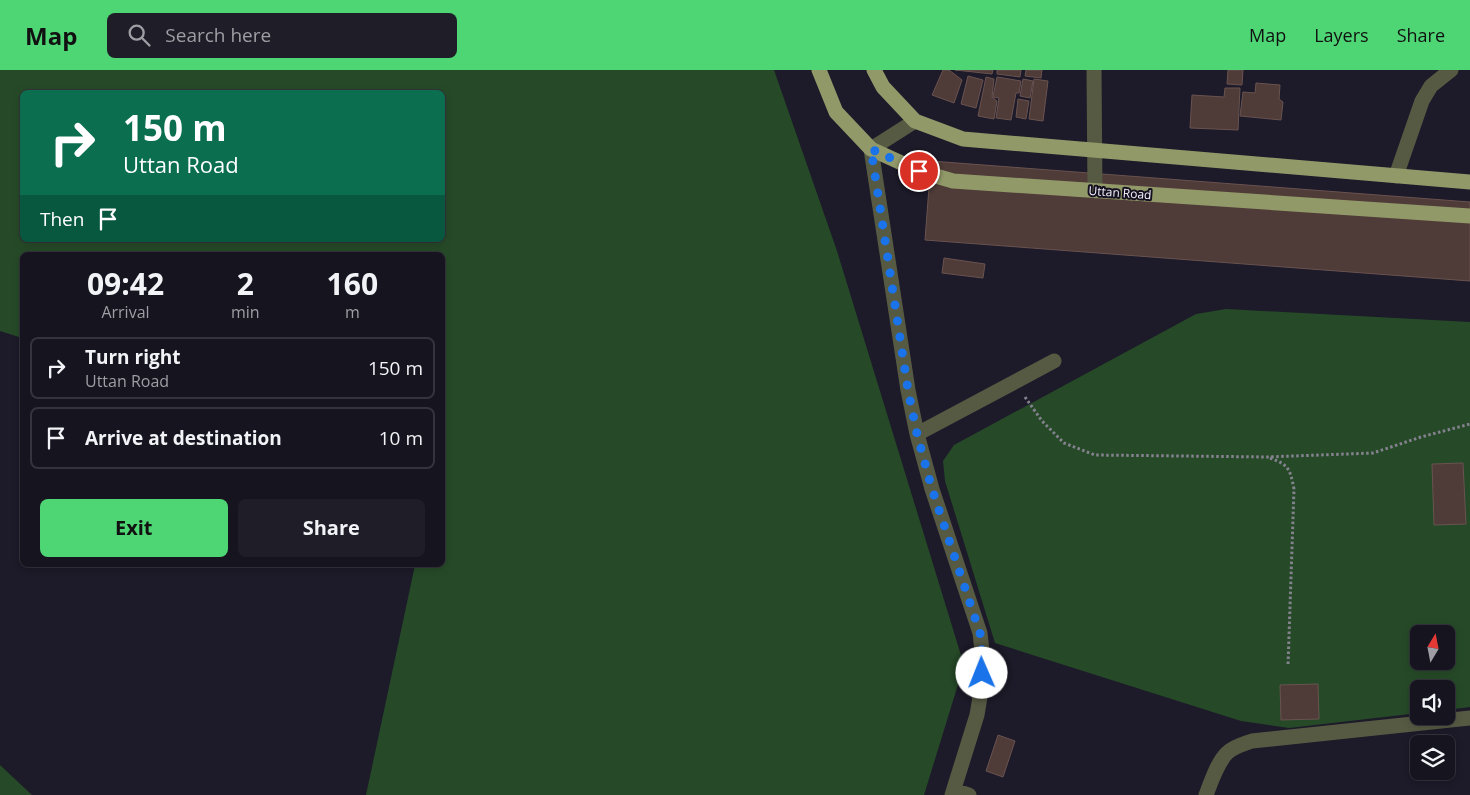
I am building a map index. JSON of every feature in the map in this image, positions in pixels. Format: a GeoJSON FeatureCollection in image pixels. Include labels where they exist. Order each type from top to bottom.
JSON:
{"type":"FeatureCollection","features":[{"type":"Feature","properties":{"kind":"main road","name":"Uttan Road"},"geometry":{"type":"LineString","coordinates":[[819,70],[836,112],[871,149],[919,171],[953,181],[1470,216]]}},
{"type":"Feature","properties":{"kind":"main road"},"geometry":{"type":"LineString","coordinates":[[874,70],[883,87],[915,121],[964,138],[1095,151],[1470,182]]}},
{"type":"Feature","properties":{"kind":"street"},"geometry":{"type":"LineString","coordinates":[[1094,70],[1095,191]]}},
{"type":"Feature","properties":{"kind":"street"},"geometry":{"type":"LineString","coordinates":[[1396,176],[1422,100],[1431,86],[1450,70]]}},
{"type":"Feature","properties":{"kind":"street"},"geometry":{"type":"LineString","coordinates":[[915,121],[871,149],[908,390],[917,434],[932,489],[980,633],[983,660],[982,685],[977,715],[953,792],[969,795]]}},
{"type":"Feature","properties":{"kind":"street"},"geometry":{"type":"LineString","coordinates":[[917,434],[1054,361]]}},
{"type":"Feature","properties":{"kind":"street"},"geometry":{"type":"LineString","coordinates":[[1206,795],[1216,769],[1227,752],[1239,745],[1252,741],[1470,718]]}},
{"type":"Feature","properties":{"kind":"path"},"geometry":{"type":"LineString","coordinates":[[1015,382],[1042,421],[1064,443],[1095,454],[1267,457],[1373,453],[1421,437],[1470,424]]}},
{"type":"Feature","properties":{"kind":"path"},"geometry":{"type":"LineString","coordinates":[[1267,457],[1283,463],[1291,473],[1294,489],[1288,666]]}},
{"type":"Feature","properties":{"kind":"green space"},"geometry":{"type":"Polygon","coordinates":[[[0,70],[774,70],[837,251],[964,665],[924,795],[366,795],[415,567],[445,567],[445,252],[20,252],[20,337],[0,331],[0,70]]]}},
{"type":"Feature","properties":{"kind":"green space"},"geometry":{"type":"Polygon","coordinates":[[[1226,309],[1470,322],[1470,707],[1455,709],[1455,680],[1410,680],[1410,714],[1289,728],[1241,721],[995,643],[945,481],[943,461],[954,445],[1196,314],[1226,309]]]}},
{"type":"Feature","properties":{"kind":"green space"},"geometry":{"type":"Polygon","coordinates":[[[0,765],[32,795],[0,795],[0,765]]]}},
{"type":"Feature","properties":{"kind":"building"},"geometry":{"type":"Polygon","coordinates":[[[943,70],[949,70],[962,80],[954,103],[932,95],[943,70]]]}},
{"type":"Feature","properties":{"kind":"building"},"geometry":{"type":"Polygon","coordinates":[[[955,70],[993,70],[992,74],[955,70]]]}},
{"type":"Feature","properties":{"kind":"building"},"geometry":{"type":"Polygon","coordinates":[[[997,70],[1021,70],[1020,77],[997,74],[997,70]]]}},
{"type":"Feature","properties":{"kind":"building"},"geometry":{"type":"Polygon","coordinates":[[[1026,70],[1042,70],[1041,78],[1025,76],[1026,70]]]}},
{"type":"Feature","properties":{"kind":"building"},"geometry":{"type":"Polygon","coordinates":[[[1228,70],[1243,70],[1242,85],[1227,84],[1228,70]]]}},
{"type":"Feature","properties":{"kind":"building"},"geometry":{"type":"Polygon","coordinates":[[[968,76],[983,80],[976,108],[961,104],[968,76]]]}},
{"type":"Feature","properties":{"kind":"building"},"geometry":{"type":"Polygon","coordinates":[[[986,77],[994,79],[992,97],[997,101],[994,119],[978,116],[986,77]]]}},
{"type":"Feature","properties":{"kind":"building"},"geometry":{"type":"Polygon","coordinates":[[[997,77],[1021,81],[1019,93],[1016,93],[1011,120],[996,118],[999,98],[993,97],[997,77]]]}},
{"type":"Feature","properties":{"kind":"building"},"geometry":{"type":"Polygon","coordinates":[[[1023,79],[1033,81],[1030,98],[1020,96],[1023,79]]]}},
{"type":"Feature","properties":{"kind":"building"},"geometry":{"type":"Polygon","coordinates":[[[1034,79],[1048,81],[1043,121],[1029,119],[1034,79]]]}},
{"type":"Feature","properties":{"kind":"building"},"geometry":{"type":"Polygon","coordinates":[[[1256,83],[1280,85],[1279,99],[1283,102],[1281,120],[1240,116],[1243,92],[1255,93],[1256,83]]]}},
{"type":"Feature","properties":{"kind":"building"},"geometry":{"type":"Polygon","coordinates":[[[1225,88],[1240,88],[1238,130],[1190,128],[1192,95],[1224,97],[1225,88]]]}},
{"type":"Feature","properties":{"kind":"building"},"geometry":{"type":"Polygon","coordinates":[[[1018,99],[1029,101],[1026,119],[1016,117],[1018,99]]]}},
{"type":"Feature","properties":{"kind":"building"},"geometry":{"type":"Polygon","coordinates":[[[931,161],[1470,202],[1470,281],[925,240],[931,161]]]}},
{"type":"Feature","properties":{"kind":"building"},"geometry":{"type":"Polygon","coordinates":[[[944,258],[985,264],[983,278],[942,273],[944,258]]]}},
{"type":"Feature","properties":{"kind":"building"},"geometry":{"type":"Polygon","coordinates":[[[1463,463],[1466,524],[1434,525],[1432,464],[1463,463]]]}},
{"type":"Feature","properties":{"kind":"building"},"geometry":{"type":"Polygon","coordinates":[[[1318,684],[1319,719],[1281,720],[1280,685],[1318,684]]]}},
{"type":"Feature","properties":{"kind":"building"},"geometry":{"type":"Polygon","coordinates":[[[998,735],[1015,741],[1003,777],[986,771],[998,735]]]}},
{"type":"Feature","properties":{"kind":"route"},"geometry":{"type":"LineString","coordinates":[[919,171],[871,149],[908,390],[917,434],[932,489],[980,633],[983,660],[982,673]]}}]}
